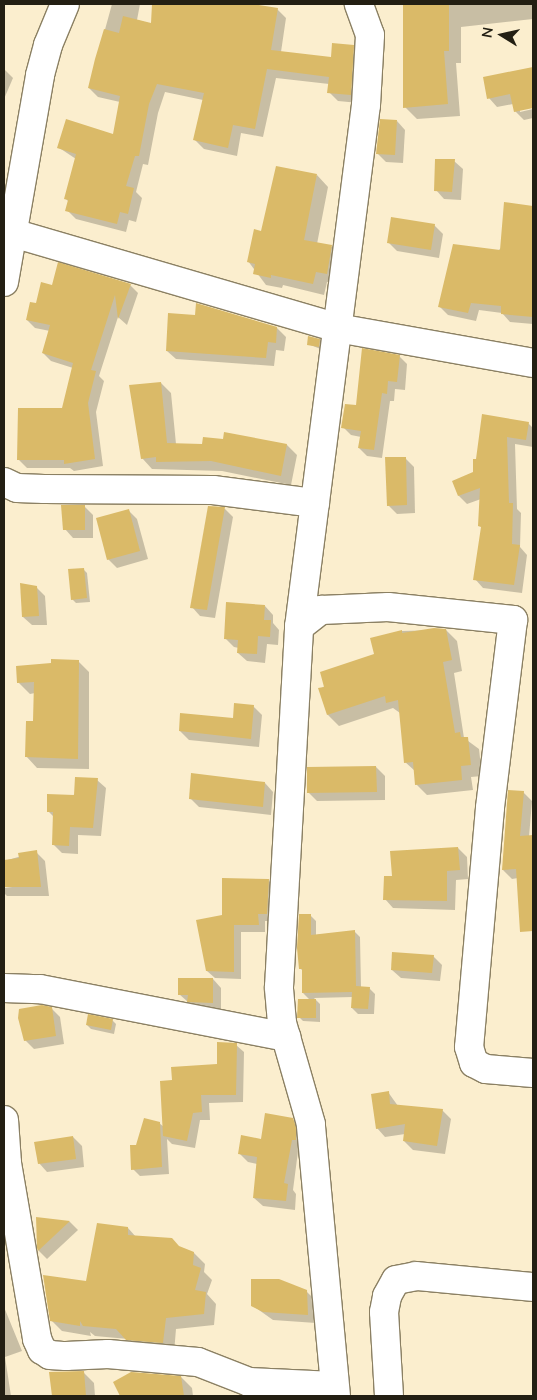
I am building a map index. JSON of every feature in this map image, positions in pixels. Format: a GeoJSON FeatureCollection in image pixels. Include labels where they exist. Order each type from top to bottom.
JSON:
{"type":"FeatureCollection","features":[{"type":"Feature","properties":{"kind":"street"},"geometry":{"type":"LineString","coordinates":[[4,282],[14,233],[11,205],[48,45],[65,4]]}},
{"type":"Feature","properties":{"kind":"street"},"geometry":{"type":"LineString","coordinates":[[4,1120],[7,1163],[37,1339],[42,1350],[50,1355],[108,1354],[198,1362],[249,1382],[335,1391],[311,1124],[286,1037],[278,987],[299,627],[311,604],[314,503],[366,105],[370,35],[360,4]]}},
{"type":"Feature","properties":{"kind":"street"},"geometry":{"type":"LineString","coordinates":[[14,233],[338,328],[533,363]]}},
{"type":"Feature","properties":{"kind":"street"},"geometry":{"type":"LineString","coordinates":[[4,482],[17,488],[213,490],[314,503]]}},
{"type":"Feature","properties":{"kind":"street"},"geometry":{"type":"LineString","coordinates":[[311,604],[415,608],[523,619],[490,808],[469,1047],[474,1062],[486,1069],[533,1074]]}},
{"type":"Feature","properties":{"kind":"street"},"geometry":{"type":"LineString","coordinates":[[4,988],[40,988],[286,1037]]}},
{"type":"Feature","properties":{"kind":"street"},"geometry":{"type":"LineString","coordinates":[[388,1396],[384,1312],[386,1296],[396,1280],[416,1276],[533,1287]]}},
{"type":"Feature","properties":{"kind":"building"},"geometry":{"type":"Polygon","coordinates":[[[152,4],[252,4],[278,8],[271,50],[331,57],[332,43],[354,45],[351,95],[327,93],[329,77],[267,69],[255,129],[233,125],[228,148],[193,140],[204,93],[157,84],[149,104],[139,156],[135,156],[126,186],[134,188],[128,214],[120,212],[117,224],[65,211],[68,200],[64,199],[76,154],[57,148],[66,119],[113,134],[120,96],[88,88],[104,29],[119,33],[123,16],[151,23],[152,4]]]}},
{"type":"Feature","properties":{"kind":"building"},"geometry":{"type":"Polygon","coordinates":[[[403,4],[449,4],[449,51],[444,51],[448,104],[403,108],[403,4]]]}},
{"type":"Feature","properties":{"kind":"building"},"geometry":{"type":"Polygon","coordinates":[[[533,67],[533,108],[514,112],[510,94],[487,99],[483,77],[533,67]]]}},
{"type":"Feature","properties":{"kind":"building"},"geometry":{"type":"Polygon","coordinates":[[[380,119],[397,120],[395,155],[376,154],[380,119]]]}},
{"type":"Feature","properties":{"kind":"building"},"geometry":{"type":"Polygon","coordinates":[[[435,159],[455,159],[452,192],[434,191],[435,159]]]}},
{"type":"Feature","properties":{"kind":"building"},"geometry":{"type":"Polygon","coordinates":[[[276,166],[317,174],[304,240],[332,245],[327,274],[316,272],[313,284],[271,275],[271,278],[253,274],[255,264],[247,262],[254,229],[261,231],[276,166]]]}},
{"type":"Feature","properties":{"kind":"building"},"geometry":{"type":"Polygon","coordinates":[[[504,202],[533,206],[533,317],[501,314],[501,306],[471,303],[468,313],[438,307],[453,244],[500,250],[504,202]]]}},
{"type":"Feature","properties":{"kind":"building"},"geometry":{"type":"Polygon","coordinates":[[[391,217],[435,224],[431,250],[387,243],[391,217]]]}},
{"type":"Feature","properties":{"kind":"building"},"geometry":{"type":"Polygon","coordinates":[[[58,262],[131,284],[118,319],[115,295],[91,370],[96,371],[88,403],[95,459],[64,464],[64,460],[17,460],[18,408],[62,408],[73,363],[42,353],[50,325],[26,320],[30,302],[36,303],[41,282],[52,285],[58,262]]]}},
{"type":"Feature","properties":{"kind":"building"},"geometry":{"type":"Polygon","coordinates":[[[196,303],[277,327],[276,343],[268,342],[266,358],[166,351],[168,313],[195,315],[196,303]]]}},
{"type":"Feature","properties":{"kind":"building"},"geometry":{"type":"Polygon","coordinates":[[[308,336],[320,339],[319,347],[307,345],[308,336]]]}},
{"type":"Feature","properties":{"kind":"building"},"geometry":{"type":"Polygon","coordinates":[[[362,348],[400,355],[397,382],[388,381],[387,394],[382,393],[374,450],[358,448],[361,431],[341,428],[345,404],[356,405],[362,348]]]}},
{"type":"Feature","properties":{"kind":"building"},"geometry":{"type":"Polygon","coordinates":[[[161,382],[167,443],[202,444],[203,437],[223,439],[224,432],[287,444],[281,476],[211,461],[156,462],[156,457],[141,459],[129,385],[161,382]]]}},
{"type":"Feature","properties":{"kind":"building"},"geometry":{"type":"Polygon","coordinates":[[[482,414],[529,422],[526,440],[507,437],[509,503],[513,503],[512,544],[520,545],[514,585],[473,580],[481,527],[478,526],[480,488],[458,496],[452,481],[473,472],[473,459],[476,459],[482,414]]]}},
{"type":"Feature","properties":{"kind":"building"},"geometry":{"type":"Polygon","coordinates":[[[385,457],[406,457],[407,505],[387,506],[385,457]]]}},
{"type":"Feature","properties":{"kind":"building"},"geometry":{"type":"Polygon","coordinates":[[[61,505],[85,505],[85,530],[63,530],[61,505]]]}},
{"type":"Feature","properties":{"kind":"building"},"geometry":{"type":"Polygon","coordinates":[[[208,506],[225,507],[207,610],[190,608],[208,506]]]}},
{"type":"Feature","properties":{"kind":"building"},"geometry":{"type":"Polygon","coordinates":[[[129,509],[140,551],[107,560],[96,518],[129,509]]]}},
{"type":"Feature","properties":{"kind":"building"},"geometry":{"type":"Polygon","coordinates":[[[84,568],[87,598],[71,600],[68,569],[84,568]]]}},
{"type":"Feature","properties":{"kind":"building"},"geometry":{"type":"Polygon","coordinates":[[[20,583],[37,586],[39,616],[22,617],[20,583]]]}},
{"type":"Feature","properties":{"kind":"building"},"geometry":{"type":"Polygon","coordinates":[[[226,602],[265,605],[264,620],[271,620],[270,637],[258,636],[257,654],[237,653],[238,640],[224,639],[226,602]]]}},
{"type":"Feature","properties":{"kind":"building"},"geometry":{"type":"Polygon","coordinates":[[[434,628],[446,629],[452,660],[443,662],[455,733],[460,732],[461,737],[468,737],[471,765],[461,766],[462,780],[415,785],[413,762],[404,763],[398,700],[386,703],[385,696],[327,715],[318,688],[324,687],[320,672],[374,654],[370,638],[402,630],[402,633],[434,628]]]}},
{"type":"Feature","properties":{"kind":"building"},"geometry":{"type":"Polygon","coordinates":[[[51,659],[79,660],[78,759],[25,757],[26,721],[33,721],[34,682],[17,683],[16,666],[51,663],[51,659]]]}},
{"type":"Feature","properties":{"kind":"building"},"geometry":{"type":"Polygon","coordinates":[[[234,703],[254,705],[251,739],[179,731],[180,713],[233,718],[234,703]]]}},
{"type":"Feature","properties":{"kind":"building"},"geometry":{"type":"Polygon","coordinates":[[[376,766],[377,792],[307,793],[307,767],[376,766]]]}},
{"type":"Feature","properties":{"kind":"building"},"geometry":{"type":"Polygon","coordinates":[[[191,773],[265,782],[263,807],[189,799],[191,773]]]}},
{"type":"Feature","properties":{"kind":"building"},"geometry":{"type":"Polygon","coordinates":[[[75,777],[98,778],[93,828],[70,827],[69,846],[52,845],[53,812],[47,812],[47,794],[74,795],[75,777]]]}},
{"type":"Feature","properties":{"kind":"building"},"geometry":{"type":"Polygon","coordinates":[[[508,790],[524,791],[520,836],[533,835],[533,931],[520,932],[516,869],[502,870],[508,790]]]}},
{"type":"Feature","properties":{"kind":"building"},"geometry":{"type":"Polygon","coordinates":[[[458,847],[460,870],[447,871],[447,901],[383,900],[384,876],[392,876],[390,851],[458,847]]]}},
{"type":"Feature","properties":{"kind":"building"},"geometry":{"type":"Polygon","coordinates":[[[37,850],[41,887],[4,887],[4,860],[19,858],[18,853],[37,850]]]}},
{"type":"Feature","properties":{"kind":"building"},"geometry":{"type":"Polygon","coordinates":[[[222,878],[269,879],[267,914],[258,914],[259,925],[234,925],[234,972],[206,971],[196,920],[222,915],[222,878]]]}},
{"type":"Feature","properties":{"kind":"building"},"geometry":{"type":"Polygon","coordinates":[[[299,914],[311,914],[311,935],[355,930],[356,986],[370,987],[368,1009],[351,1008],[352,992],[302,993],[302,969],[299,969],[297,948],[299,914]]]}},
{"type":"Feature","properties":{"kind":"building"},"geometry":{"type":"Polygon","coordinates":[[[392,952],[434,955],[432,973],[391,970],[392,952]]]}},
{"type":"Feature","properties":{"kind":"building"},"geometry":{"type":"Polygon","coordinates":[[[178,978],[213,978],[213,1003],[187,1002],[188,995],[178,995],[178,978]]]}},
{"type":"Feature","properties":{"kind":"building"},"geometry":{"type":"Polygon","coordinates":[[[298,999],[316,999],[316,1018],[297,1018],[298,999]]]}},
{"type":"Feature","properties":{"kind":"building"},"geometry":{"type":"Polygon","coordinates":[[[42,1005],[52,1007],[56,1036],[24,1041],[18,1018],[19,1009],[42,1005]]]}},
{"type":"Feature","properties":{"kind":"building"},"geometry":{"type":"Polygon","coordinates":[[[88,1014],[113,1019],[111,1030],[86,1025],[88,1014]]]}},
{"type":"Feature","properties":{"kind":"building"},"geometry":{"type":"Polygon","coordinates":[[[217,1042],[237,1043],[236,1095],[201,1095],[202,1112],[193,1113],[187,1141],[163,1136],[160,1081],[172,1080],[171,1067],[217,1064],[217,1042]]]}},
{"type":"Feature","properties":{"kind":"building"},"geometry":{"type":"Polygon","coordinates":[[[389,1091],[390,1104],[443,1109],[437,1146],[403,1141],[405,1124],[376,1129],[371,1094],[389,1091]]]}},
{"type":"Feature","properties":{"kind":"building"},"geometry":{"type":"Polygon","coordinates":[[[265,1113],[293,1118],[296,1127],[296,1140],[292,1140],[284,1183],[288,1184],[286,1201],[253,1198],[257,1157],[238,1154],[241,1135],[261,1139],[265,1113]]]}},
{"type":"Feature","properties":{"kind":"building"},"geometry":{"type":"Polygon","coordinates":[[[144,1118],[160,1122],[162,1167],[131,1170],[130,1145],[136,1145],[144,1118]]]}},
{"type":"Feature","properties":{"kind":"building"},"geometry":{"type":"Polygon","coordinates":[[[73,1136],[76,1159],[38,1164],[34,1142],[73,1136]]]}},
{"type":"Feature","properties":{"kind":"building"},"geometry":{"type":"Polygon","coordinates":[[[36,1217],[70,1221],[38,1251],[36,1217]]]}},
{"type":"Feature","properties":{"kind":"building"},"geometry":{"type":"Polygon","coordinates":[[[97,1223],[128,1227],[128,1235],[172,1238],[179,1246],[194,1252],[193,1265],[201,1268],[195,1290],[206,1292],[204,1314],[166,1318],[163,1343],[126,1340],[116,1329],[83,1326],[80,1321],[80,1326],[50,1321],[43,1275],[86,1281],[97,1223]]]}},
{"type":"Feature","properties":{"kind":"building"},"geometry":{"type":"Polygon","coordinates":[[[251,1279],[279,1279],[307,1290],[308,1315],[263,1312],[251,1306],[251,1279]]]}},
{"type":"Feature","properties":{"kind":"building"},"geometry":{"type":"Polygon","coordinates":[[[84,1371],[86,1396],[52,1396],[49,1372],[84,1371]]]}},
{"type":"Feature","properties":{"kind":"building"},"geometry":{"type":"Polygon","coordinates":[[[131,1372],[181,1376],[184,1396],[120,1396],[113,1382],[131,1372]]]}}]}
